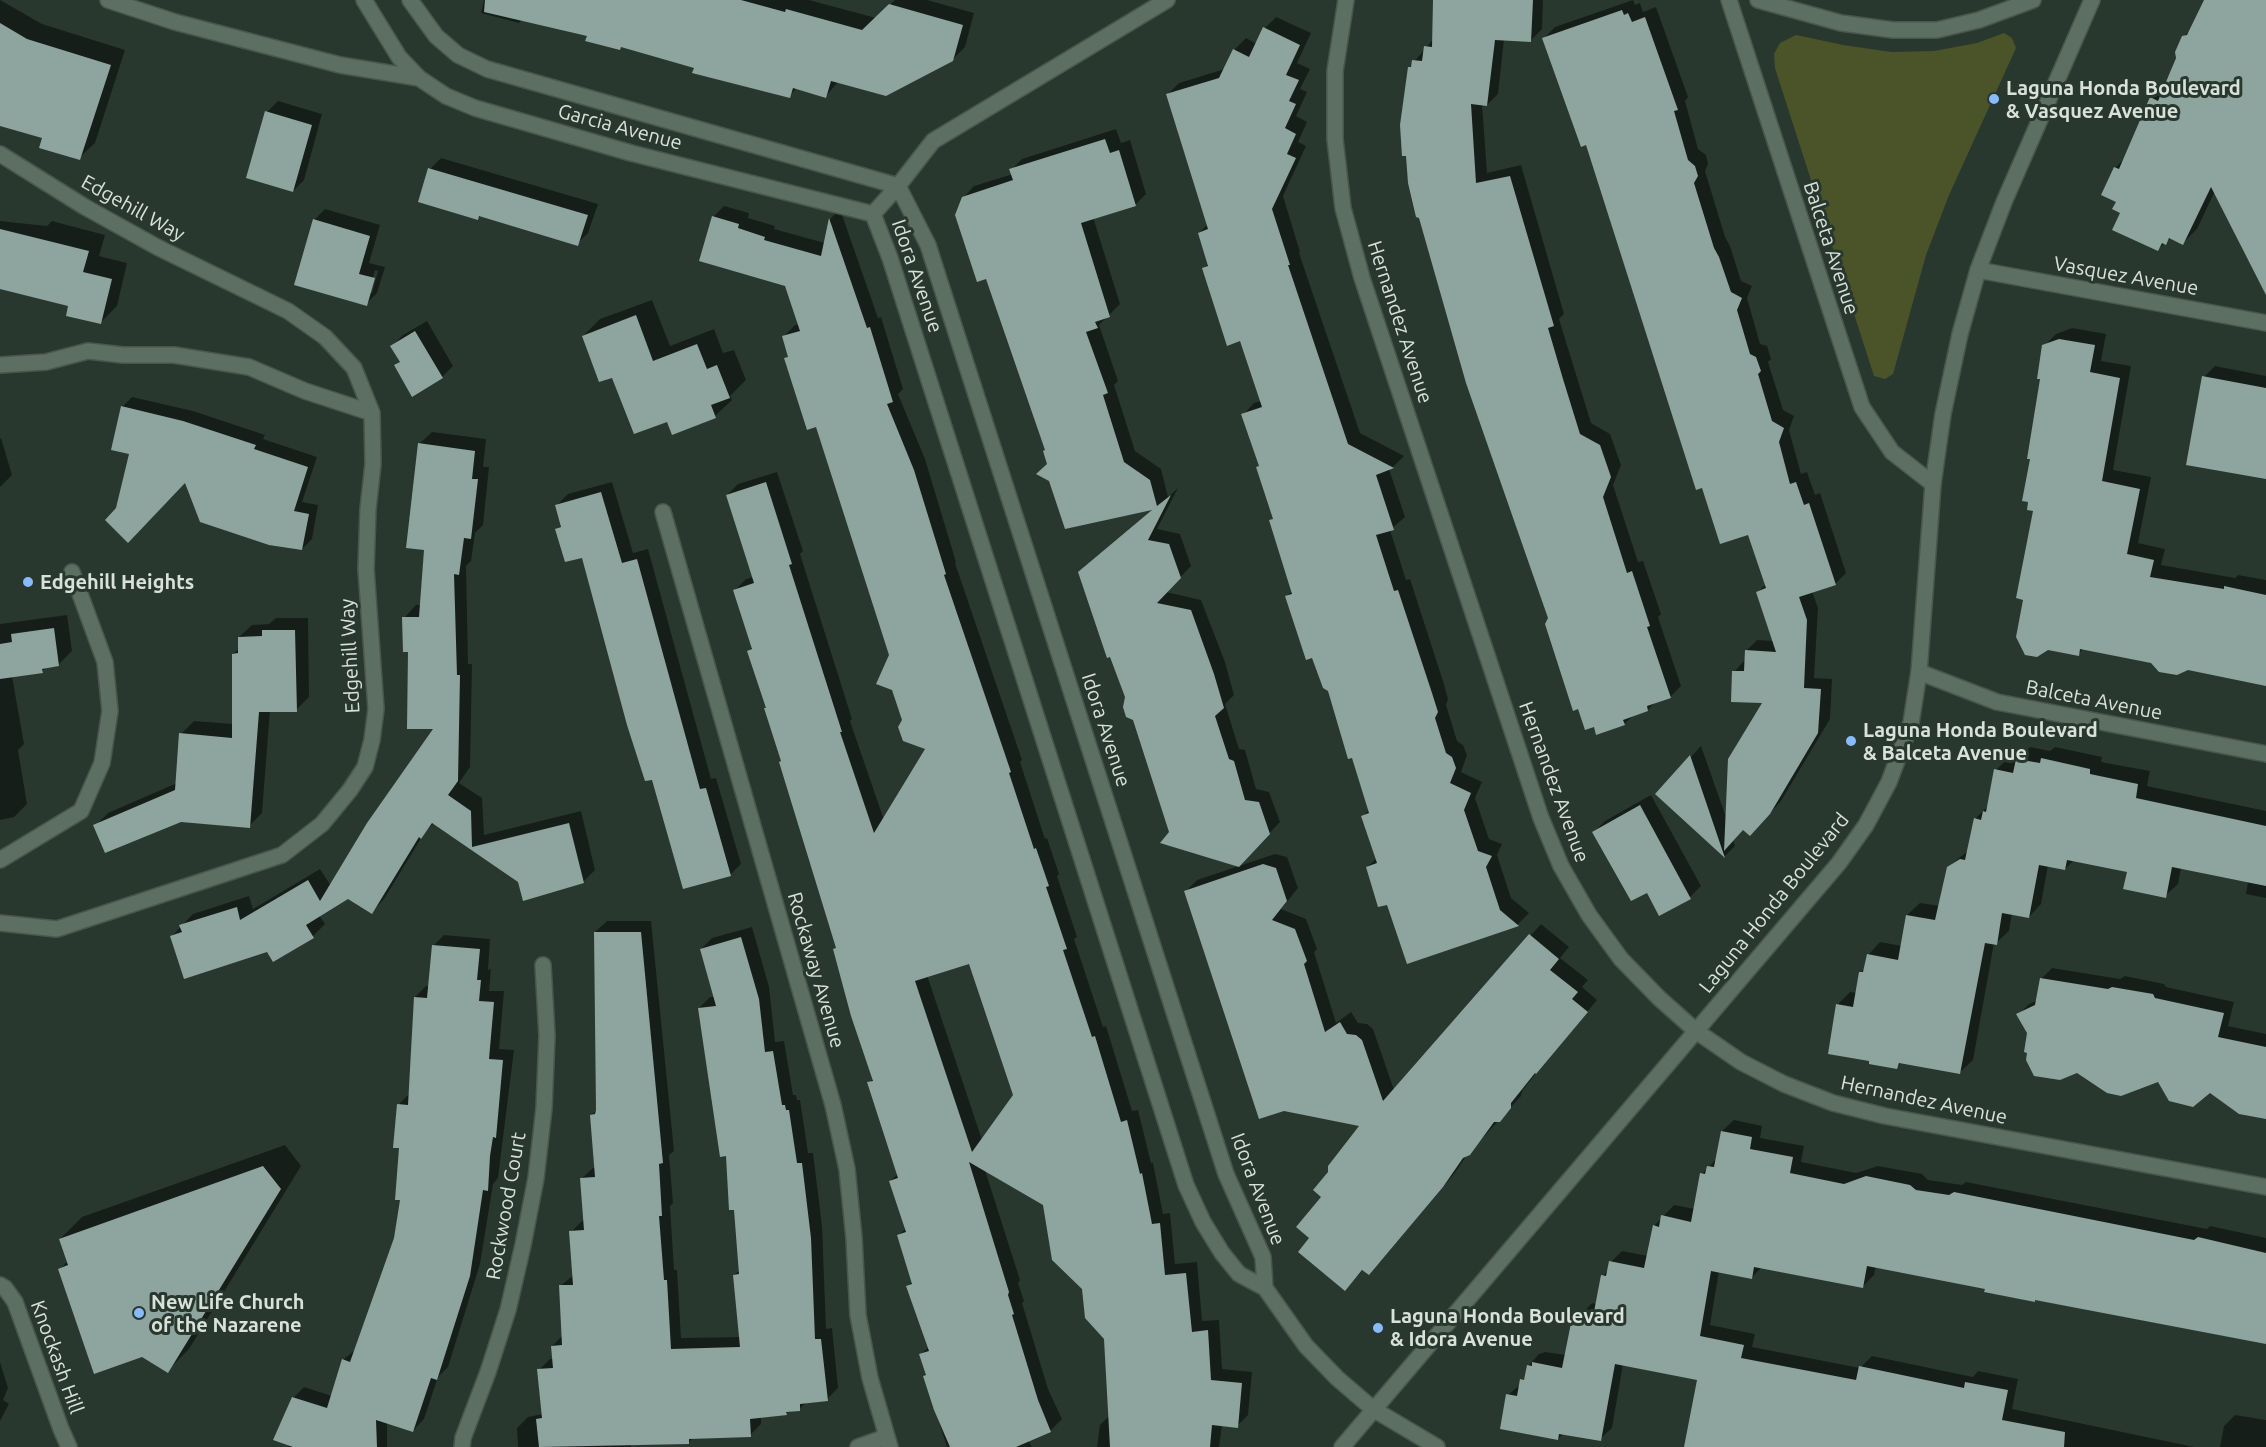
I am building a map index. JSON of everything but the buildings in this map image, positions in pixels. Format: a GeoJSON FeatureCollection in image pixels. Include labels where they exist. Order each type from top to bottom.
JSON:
{"type":"FeatureCollection","features":[{"type":"Feature","properties":{"kind":"street"},"geometry":{"type":"LineString","coordinates":[[108,0],[175,22],[340,65],[419,78]]}},
{"type":"Feature","properties":{"kind":"street","name":"Garcia Avenue"},"geometry":{"type":"LineString","coordinates":[[364,0],[399,57],[419,78],[446,96],[475,108],[631,153],[873,214]]}},
{"type":"Feature","properties":{"kind":"street","name":"Garcia Avenue"},"geometry":{"type":"LineString","coordinates":[[410,0],[436,36],[458,55],[487,69],[898,186]]}},
{"type":"Feature","properties":{"kind":"street"},"geometry":{"type":"LineString","coordinates":[[873,214],[933,141],[1167,0]]}},
{"type":"Feature","properties":{"kind":"street","name":"Hernandez Avenue"},"geometry":{"type":"LineString","coordinates":[[1346,0],[1335,71],[1335,140],[1343,208],[1362,278],[1541,818],[1561,866],[1589,915],[1621,959],[1659,998],[1696,1031],[1741,1062],[1784,1084],[1833,1103],[1896,1118],[2266,1187]]}},
{"type":"Feature","properties":{"kind":"street","name":"Balceta Avenue"},"geometry":{"type":"LineString","coordinates":[[1729,0],[1862,407],[1892,452],[1933,484]]}},
{"type":"Feature","properties":{"kind":"street"},"geometry":{"type":"LineString","coordinates":[[1758,0],[1841,23],[1893,30],[1937,30],[1979,20],[2032,0]]}},
{"type":"Feature","properties":{"kind":"street","name":"Laguna Honda Boulevard"},"geometry":{"type":"LineString","coordinates":[[1342,1447],[1839,863],[1866,825],[1889,782],[1911,723],[1918,672],[1933,484],[1943,414],[1960,334],[1978,270],[2004,202],[2092,0]]}},
{"type":"Feature","properties":{"kind":"street","name":"Edgehill Way"},"geometry":{"type":"LineString","coordinates":[[0,154],[85,207],[157,247],[288,311],[325,337],[354,368],[372,413],[373,464],[368,509],[366,569],[376,709],[372,740],[365,767],[350,790],[322,824],[282,855],[57,929],[0,923]]}},
{"type":"Feature","properties":{"kind":"street","name":"Idora Avenue"},"geometry":{"type":"LineString","coordinates":[[898,186],[928,245],[1226,1174],[1263,1257],[1265,1288]]}},
{"type":"Feature","properties":{"kind":"street","name":"Idora Avenue"},"geometry":{"type":"LineString","coordinates":[[873,214],[898,280],[1186,1185],[1203,1221],[1222,1253],[1239,1274],[1265,1288],[1306,1346],[1337,1378],[1373,1409],[1437,1447]]}},
{"type":"Feature","properties":{"kind":"street","name":"Vasquez Avenue"},"geometry":{"type":"LineString","coordinates":[[1978,270],[2266,323]]}},
{"type":"Feature","properties":{"kind":"street"},"geometry":{"type":"LineString","coordinates":[[0,365],[46,362],[88,351],[123,355],[174,355],[249,367],[304,391],[372,413]]}},
{"type":"Feature","properties":{"kind":"street","name":"Rockaway Avenue"},"geometry":{"type":"LineString","coordinates":[[663,512],[832,1105],[847,1169],[858,1315],[870,1378],[888,1442]]}},
{"type":"Feature","properties":{"kind":"street"},"geometry":{"type":"LineString","coordinates":[[0,860],[81,811],[102,763],[110,711],[105,662],[72,572]]}},
{"type":"Feature","properties":{"kind":"street","name":"Balceta Avenue"},"geometry":{"type":"LineString","coordinates":[[1918,672],[1997,702],[2266,754]]}},
{"type":"Feature","properties":{"kind":"street","name":"Rockwood Court"},"geometry":{"type":"LineString","coordinates":[[462,1447],[463,1438],[508,1310],[536,1178],[544,1108],[547,1036],[543,965]]}},
{"type":"Feature","properties":{"kind":"street","name":"Knockash Hill"},"geometry":{"type":"LineString","coordinates":[[0,1285],[15,1302],[69,1447]]}},
{"type":"Feature","properties":{"kind":"street"},"geometry":{"type":"LineString","coordinates":[[858,1447],[888,1442]]}},
{"type":"Feature","properties":{"kind":"green space"},"geometry":{"type":"Polygon","coordinates":[[[2004,33],[2012,38],[2016,48],[1949,195],[1926,255],[1893,374],[1885,379],[1874,376],[1775,68],[1774,54],[1780,43],[1796,35],[1891,52],[1934,51],[1977,43],[2004,33]]]}},
{"type":"Feature","properties":{"kind":"place","name":"Laguna Honda Boulevard & Vasquez Avenue"},"geometry":{"type":"Point","coordinates":[1994,99]}},
{"type":"Feature","properties":{"kind":"place","name":"Edgehill Heights"},"geometry":{"type":"Point","coordinates":[28,582]}},
{"type":"Feature","properties":{"kind":"place","name":"Laguna Honda Boulevard & Balceta Avenue"},"geometry":{"type":"Point","coordinates":[1851,741]}},
{"type":"Feature","properties":{"kind":"place","name":"New Life Church of the Nazarene"},"geometry":{"type":"Point","coordinates":[139,1313]}},
{"type":"Feature","properties":{"kind":"place","name":"Laguna Honda Boulevard & Idora Avenue"},"geometry":{"type":"Point","coordinates":[1378,1328]}}]}
